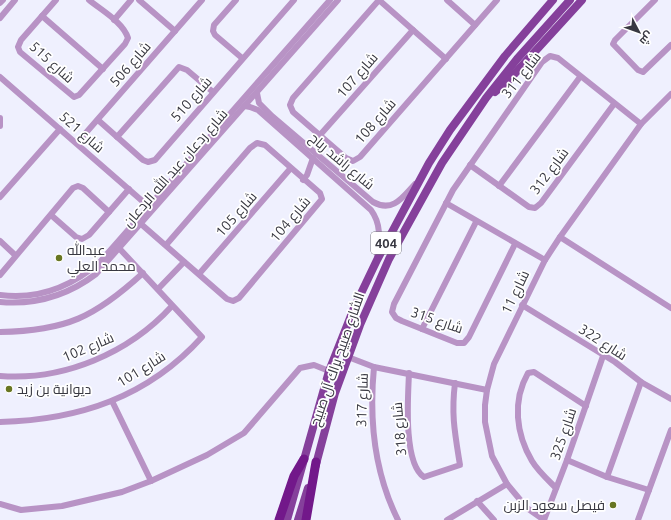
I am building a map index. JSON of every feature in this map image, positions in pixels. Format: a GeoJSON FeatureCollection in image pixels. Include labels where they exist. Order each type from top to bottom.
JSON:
{"type":"FeatureCollection","features":[{"type":"Feature","properties":{"kind":"highway"},"geometry":{"type":"LineString","coordinates":[[279,520],[294,476],[304,459]]}},
{"type":"Feature","properties":{"kind":"highway"},"geometry":{"type":"LineString","coordinates":[[306,520],[316,462]]}},
{"type":"Feature","properties":{"kind":"main road","name":"الشارع صبيح براك آل صبيح"},"geometry":{"type":"LineString","coordinates":[[287,520],[329,371],[354,308],[377,260],[443,141],[505,56],[553,0]]}},
{"type":"Feature","properties":{"kind":"main road"},"geometry":{"type":"LineString","coordinates":[[535,39],[543,24],[564,0]]}},
{"type":"Feature","properties":{"kind":"main road","name":"الشارع صبيح براك آل صبيح"},"geometry":{"type":"LineString","coordinates":[[298,520],[335,393],[374,292],[396,247],[442,163],[486,98],[570,0]]}},
{"type":"Feature","properties":{"kind":"main road"},"geometry":{"type":"LineString","coordinates":[[486,98],[508,81],[582,0]]}},
{"type":"Feature","properties":{"kind":"street"},"geometry":{"type":"LineString","coordinates":[[0,3],[3,0]]}},
{"type":"Feature","properties":{"kind":"street","name":"شارع 515"},"geometry":{"type":"LineString","coordinates":[[56,0],[21,40],[18,47],[20,52],[74,97],[79,95],[103,69],[125,44],[128,38],[126,32],[114,20],[89,0]]}},
{"type":"Feature","properties":{"kind":"street"},"geometry":{"type":"LineString","coordinates":[[114,20],[132,0]]}},
{"type":"Feature","properties":{"kind":"street"},"geometry":{"type":"LineString","coordinates":[[139,0],[175,31]]}},
{"type":"Feature","properties":{"kind":"street","name":"شارع 506"},"geometry":{"type":"LineString","coordinates":[[77,143],[202,0]]}},
{"type":"Feature","properties":{"kind":"street"},"geometry":{"type":"LineString","coordinates":[[236,0],[214,26],[213,31],[215,35],[242,58]]}},
{"type":"Feature","properties":{"kind":"street","name":"شارع 510"},"geometry":{"type":"LineString","coordinates":[[98,120],[143,160],[148,162],[155,160],[212,92],[294,0]]}},
{"type":"Feature","properties":{"kind":"street","name":"شارع ردعان عبد الله الردعان"},"geometry":{"type":"LineString","coordinates":[[314,23],[330,0]]}},
{"type":"Feature","properties":{"kind":"street","name":"شارع ردعان عبد الله الردعان"},"geometry":{"type":"LineString","coordinates":[[0,295],[30,296],[58,290],[96,274],[148,206],[314,23],[338,0]]}},
{"type":"Feature","properties":{"kind":"street"},"geometry":{"type":"LineString","coordinates":[[379,0],[446,58]]}},
{"type":"Feature","properties":{"kind":"street","name":"شارع 108"},"geometry":{"type":"LineString","coordinates":[[379,0],[291,103],[293,112],[346,158],[354,161],[360,157],[497,0]]}},
{"type":"Feature","properties":{"kind":"street"},"geometry":{"type":"LineString","coordinates":[[447,0],[475,25]]}},
{"type":"Feature","properties":{"kind":"street"},"geometry":{"type":"LineString","coordinates":[[655,0],[615,40],[613,44],[638,70],[643,72],[671,46]]}},
{"type":"Feature","properties":{"kind":"street"},"geometry":{"type":"LineString","coordinates":[[0,18],[13,1]]}},
{"type":"Feature","properties":{"kind":"street"},"geometry":{"type":"LineString","coordinates":[[42,16],[103,69]]}},
{"type":"Feature","properties":{"kind":"street","name":"شارع 107"},"geometry":{"type":"LineString","coordinates":[[320,135],[412,30]]}},
{"type":"Feature","properties":{"kind":"street","name":"شارع ردعان عبد الله الردعان"},"geometry":{"type":"LineString","coordinates":[[117,247],[141,224],[257,93],[290,50]]}},
{"type":"Feature","properties":{"kind":"street","name":"شارع 311"},"geometry":{"type":"LineString","coordinates":[[446,203],[470,165],[542,62],[550,56],[558,58],[641,124]]}},
{"type":"Feature","properties":{"kind":"street"},"geometry":{"type":"LineString","coordinates":[[118,137],[179,67],[188,70],[212,92]]}},
{"type":"Feature","properties":{"kind":"street","name":"شارع 521"},"geometry":{"type":"LineString","coordinates":[[0,77],[148,206]]}},
{"type":"Feature","properties":{"kind":"street"},"geometry":{"type":"LineString","coordinates":[[499,186],[580,77]]}},
{"type":"Feature","properties":{"kind":"street","name":"شارع راشد رباح"},"geometry":{"type":"LineString","coordinates":[[257,93],[260,108],[313,158],[369,207],[375,215],[380,231],[377,260]]}},
{"type":"Feature","properties":{"kind":"street","name":"شارع 11"},"geometry":{"type":"LineString","coordinates":[[544,520],[527,508],[507,484],[492,456],[485,422],[487,390],[496,358],[544,260],[641,124],[671,94]]}},
{"type":"Feature","properties":{"kind":"street","name":"شارع 312"},"geometry":{"type":"LineString","coordinates":[[470,165],[529,207],[535,208],[542,203],[614,104]]}},
{"type":"Feature","properties":{"kind":"street","name":"شارع راشد رباح"},"geometry":{"type":"LineString","coordinates":[[245,106],[260,108],[356,189],[377,204],[385,206],[396,203],[422,178]]}},
{"type":"Feature","properties":{"kind":"street"},"geometry":{"type":"LineString","coordinates":[[0,118],[0,126]]}},
{"type":"Feature","properties":{"kind":"street"},"geometry":{"type":"LineString","coordinates":[[0,197],[60,129]]}},
{"type":"Feature","properties":{"kind":"street","name":"شارع 104"},"geometry":{"type":"LineString","coordinates":[[141,224],[227,299],[233,301],[239,298],[322,199],[320,193],[290,169],[265,145],[257,143],[250,148],[166,245]]}},
{"type":"Feature","properties":{"kind":"street"},"geometry":{"type":"LineString","coordinates":[[303,180],[313,158]]}},
{"type":"Feature","properties":{"kind":"street","name":"شارع 105"},"geometry":{"type":"LineString","coordinates":[[199,274],[290,169]]}},
{"type":"Feature","properties":{"kind":"street"},"geometry":{"type":"LineString","coordinates":[[0,275],[15,255],[73,188],[78,186],[83,188],[109,212]]}},
{"type":"Feature","properties":{"kind":"street"},"geometry":{"type":"LineString","coordinates":[[51,214],[76,237],[82,239],[89,235],[129,189]]}},
{"type":"Feature","properties":{"kind":"street"},"geometry":{"type":"LineString","coordinates":[[446,203],[476,222],[544,260]]}},
{"type":"Feature","properties":{"kind":"street","name":"شارع 315"},"geometry":{"type":"LineString","coordinates":[[446,203],[394,304],[392,312],[396,318],[457,343],[464,343],[469,337],[515,244]]}},
{"type":"Feature","properties":{"kind":"street"},"geometry":{"type":"LineString","coordinates":[[422,329],[476,222]]}},
{"type":"Feature","properties":{"kind":"street"},"geometry":{"type":"LineString","coordinates":[[560,236],[669,307],[671,300]]}},
{"type":"Feature","properties":{"kind":"street"},"geometry":{"type":"LineString","coordinates":[[0,241],[15,255]]}},
{"type":"Feature","properties":{"kind":"street","name":"شارع 101"},"geometry":{"type":"LineString","coordinates":[[0,422],[47,419],[73,414],[112,401],[151,381],[188,353],[202,337],[117,247]]}},
{"type":"Feature","properties":{"kind":"street"},"geometry":{"type":"LineString","coordinates":[[158,289],[184,262]]}},
{"type":"Feature","properties":{"kind":"street"},"geometry":{"type":"LineString","coordinates":[[0,332],[29,331],[68,323],[89,314],[117,296],[143,273]]}},
{"type":"Feature","properties":{"kind":"street","name":"شارع ردعان عبد الله الردعان"},"geometry":{"type":"LineString","coordinates":[[0,302],[27,303],[41,300],[63,294],[80,282]]}},
{"type":"Feature","properties":{"kind":"street","name":"شارع 322"},"geometry":{"type":"LineString","coordinates":[[522,305],[615,362],[641,382],[671,399]]}},
{"type":"Feature","properties":{"kind":"street","name":"شارع 102"},"geometry":{"type":"LineString","coordinates":[[0,376],[34,376],[62,371],[86,364],[115,352],[160,318],[172,306]]}},
{"type":"Feature","properties":{"kind":"street","name":"شارع 325"},"geometry":{"type":"LineString","coordinates":[[544,520],[567,460],[603,356]]}},
{"type":"Feature","properties":{"kind":"street"},"geometry":{"type":"LineString","coordinates":[[348,357],[374,367]]}},
{"type":"Feature","properties":{"kind":"street"},"geometry":{"type":"LineString","coordinates":[[0,504],[22,510],[62,506],[122,492],[151,481],[207,456],[244,433],[300,368],[314,365],[329,371]]}},
{"type":"Feature","properties":{"kind":"street","name":"شارع 317"},"geometry":{"type":"LineString","coordinates":[[398,520],[385,491],[373,431],[372,395],[374,367],[487,390]]}},
{"type":"Feature","properties":{"kind":"street"},"geometry":{"type":"LineString","coordinates":[[556,488],[532,461],[521,433],[517,402],[521,386],[528,373],[534,372],[586,406]]}},
{"type":"Feature","properties":{"kind":"street","name":"شارع 318"},"geometry":{"type":"LineString","coordinates":[[409,373],[411,447],[417,471],[424,477],[460,465],[452,422],[452,403],[455,383]]}},
{"type":"Feature","properties":{"kind":"street"},"geometry":{"type":"LineString","coordinates":[[607,477],[641,382]]}},
{"type":"Feature","properties":{"kind":"street"},"geometry":{"type":"LineString","coordinates":[[112,401],[151,481]]}},
{"type":"Feature","properties":{"kind":"street"},"geometry":{"type":"LineString","coordinates":[[638,520],[671,430]]}},
{"type":"Feature","properties":{"kind":"street"},"geometry":{"type":"LineString","coordinates":[[567,460],[607,477],[649,490]]}},
{"type":"Feature","properties":{"kind":"street"},"geometry":{"type":"LineString","coordinates":[[447,520],[507,484]]}},
{"type":"Feature","properties":{"kind":"street"},"geometry":{"type":"LineString","coordinates":[[477,501],[494,520]]}},
{"type":"Feature","properties":{"kind":"place","name":"عبدالله محمد العلي"},"geometry":{"type":"Point","coordinates":[59,258]}},
{"type":"Feature","properties":{"kind":"place","name":"ديوانية بن زيد"},"geometry":{"type":"Point","coordinates":[9,389]}},
{"type":"Feature","properties":{"kind":"place","name":"فيصل سعود الزبن"},"geometry":{"type":"Point","coordinates":[613,505]}}]}
